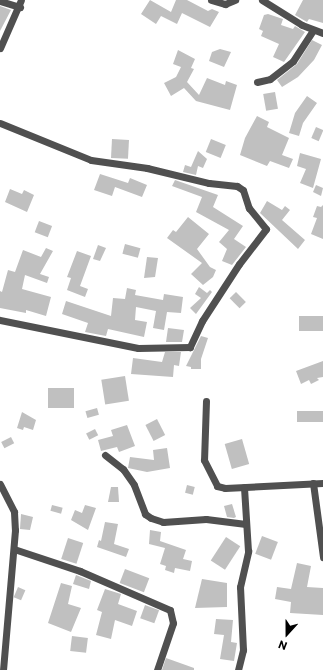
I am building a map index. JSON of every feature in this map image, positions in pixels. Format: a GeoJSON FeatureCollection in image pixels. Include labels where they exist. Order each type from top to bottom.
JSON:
{"type":"FeatureCollection","features":[{"type":"Feature","properties":{"kind":"street"},"geometry":{"type":"LineString","coordinates":[[211,0],[225,4],[235,0]]}},
{"type":"Feature","properties":{"kind":"street"},"geometry":{"type":"LineString","coordinates":[[262,0],[314,30],[323,33]]}},
{"type":"Feature","properties":{"kind":"street"},"geometry":{"type":"LineString","coordinates":[[0,1],[20,4],[0,48]]}},
{"type":"Feature","properties":{"kind":"street"},"geometry":{"type":"LineString","coordinates":[[257,82],[270,79],[292,61],[314,30]]}},
{"type":"Feature","properties":{"kind":"street"},"geometry":{"type":"LineString","coordinates":[[0,123],[91,160],[147,168],[209,183],[237,186],[243,190],[249,208],[266,229],[202,321],[190,347],[138,348],[0,320]]}},
{"type":"Feature","properties":{"kind":"street"},"geometry":{"type":"LineString","coordinates":[[206,401],[204,460],[214,484],[220,488],[323,483]]}},
{"type":"Feature","properties":{"kind":"street"},"geometry":{"type":"LineString","coordinates":[[105,455],[123,469],[134,485],[145,514],[151,518],[163,522],[206,519],[246,524]]}},
{"type":"Feature","properties":{"kind":"street"},"geometry":{"type":"LineString","coordinates":[[313,483],[323,557]]}},
{"type":"Feature","properties":{"kind":"street"},"geometry":{"type":"LineString","coordinates":[[0,484],[14,512],[14,549],[3,670]]}},
{"type":"Feature","properties":{"kind":"street"},"geometry":{"type":"LineString","coordinates":[[238,670],[243,650],[240,588],[248,551],[244,487]]}},
{"type":"Feature","properties":{"kind":"street"},"geometry":{"type":"LineString","coordinates":[[14,549],[80,571],[170,610],[173,623],[157,670]]}},
{"type":"Feature","properties":{"kind":"street"},"geometry":{"type":"LineString","coordinates":[[0,614],[9,616]]}},
{"type":"Feature","properties":{"kind":"building"},"geometry":{"type":"Polygon","coordinates":[[[150,0],[171,12],[176,0],[187,0],[208,11],[212,9],[219,12],[210,27],[182,13],[177,24],[161,16],[156,24],[141,14],[150,0]]]}},
{"type":"Feature","properties":{"kind":"building"},"geometry":{"type":"Polygon","coordinates":[[[303,0],[323,0],[323,23],[309,19],[307,22],[295,15],[303,0]]]}},
{"type":"Feature","properties":{"kind":"building"},"geometry":{"type":"Polygon","coordinates":[[[0,6],[11,10],[0,31],[0,6]]]}},
{"type":"Feature","properties":{"kind":"building"},"geometry":{"type":"Polygon","coordinates":[[[268,14],[283,19],[281,25],[293,29],[295,26],[305,32],[284,62],[273,57],[279,44],[261,36],[263,31],[259,29],[264,15],[268,14]]]}},
{"type":"Feature","properties":{"kind":"building"},"geometry":{"type":"Polygon","coordinates":[[[312,40],[322,45],[314,60],[298,77],[282,87],[277,80],[297,64],[312,40]]]}},
{"type":"Feature","properties":{"kind":"building"},"geometry":{"type":"Polygon","coordinates":[[[220,49],[231,52],[224,67],[209,61],[212,52],[220,49]]]}},
{"type":"Feature","properties":{"kind":"building"},"geometry":{"type":"Polygon","coordinates":[[[178,50],[195,59],[191,68],[194,69],[187,82],[199,95],[207,78],[225,85],[226,81],[237,85],[230,110],[196,101],[184,88],[171,96],[164,83],[176,77],[181,67],[173,64],[178,50]]]}},
{"type":"Feature","properties":{"kind":"building"},"geometry":{"type":"Polygon","coordinates":[[[275,92],[278,109],[266,111],[263,94],[275,92]]]}},
{"type":"Feature","properties":{"kind":"building"},"geometry":{"type":"Polygon","coordinates":[[[307,96],[317,103],[303,123],[299,136],[289,133],[295,113],[307,96]]]}},
{"type":"Feature","properties":{"kind":"building"},"geometry":{"type":"Polygon","coordinates":[[[257,116],[269,122],[267,127],[289,138],[282,155],[293,159],[289,168],[270,161],[267,166],[240,155],[245,138],[257,116]]]}},
{"type":"Feature","properties":{"kind":"building"},"geometry":{"type":"Polygon","coordinates":[[[316,127],[323,130],[319,141],[311,138],[316,127]]]}},
{"type":"Feature","properties":{"kind":"building"},"geometry":{"type":"Polygon","coordinates":[[[112,139],[129,140],[128,159],[111,158],[112,139]]]}},
{"type":"Feature","properties":{"kind":"building"},"geometry":{"type":"Polygon","coordinates":[[[211,139],[226,145],[221,158],[206,152],[211,139]]]}},
{"type":"Feature","properties":{"kind":"building"},"geometry":{"type":"Polygon","coordinates":[[[198,151],[207,159],[203,168],[198,166],[196,175],[183,172],[185,165],[191,167],[198,151]]]}},
{"type":"Feature","properties":{"kind":"building"},"geometry":{"type":"Polygon","coordinates":[[[300,153],[321,159],[313,188],[300,183],[306,169],[297,166],[300,153]]]}},
{"type":"Feature","properties":{"kind":"building"},"geometry":{"type":"Polygon","coordinates":[[[100,174],[128,183],[130,178],[147,185],[142,197],[115,187],[112,196],[94,190],[100,174]]]}},
{"type":"Feature","properties":{"kind":"building"},"geometry":{"type":"Polygon","coordinates":[[[175,180],[218,195],[213,207],[243,226],[234,239],[246,247],[232,265],[222,261],[227,249],[219,242],[229,230],[196,212],[202,197],[172,186],[175,180]]]}},
{"type":"Feature","properties":{"kind":"building"},"geometry":{"type":"Polygon","coordinates":[[[316,185],[323,188],[321,196],[313,192],[316,185]]]}},
{"type":"Feature","properties":{"kind":"building"},"geometry":{"type":"Polygon","coordinates":[[[10,189],[22,194],[24,190],[34,195],[27,212],[5,202],[10,189]]]}},
{"type":"Feature","properties":{"kind":"building"},"geometry":{"type":"Polygon","coordinates":[[[267,201],[282,210],[285,206],[290,210],[282,220],[305,240],[298,249],[260,213],[267,201]]]}},
{"type":"Feature","properties":{"kind":"building"},"geometry":{"type":"Polygon","coordinates":[[[323,205],[323,239],[311,234],[317,218],[313,217],[317,206],[321,207],[323,205]]]}},
{"type":"Feature","properties":{"kind":"building"},"geometry":{"type":"Polygon","coordinates":[[[188,217],[209,234],[197,249],[210,267],[216,270],[213,277],[203,285],[191,274],[202,263],[167,238],[173,230],[176,232],[188,217]]]}},
{"type":"Feature","properties":{"kind":"building"},"geometry":{"type":"Polygon","coordinates":[[[39,221],[52,226],[48,237],[35,232],[39,221]]]}},
{"type":"Feature","properties":{"kind":"building"},"geometry":{"type":"Polygon","coordinates":[[[125,244],[140,248],[138,258],[122,254],[125,244]]]}},
{"type":"Feature","properties":{"kind":"building"},"geometry":{"type":"Polygon","coordinates":[[[98,245],[106,248],[100,261],[93,259],[98,245]]]}},
{"type":"Feature","properties":{"kind":"building"},"geometry":{"type":"Polygon","coordinates":[[[46,248],[53,251],[40,274],[49,277],[47,283],[25,275],[22,289],[51,297],[46,316],[26,310],[26,313],[0,308],[0,291],[2,292],[8,270],[15,272],[23,250],[41,257],[46,248]]]}},
{"type":"Feature","properties":{"kind":"building"},"geometry":{"type":"Polygon","coordinates":[[[77,251],[91,256],[80,286],[88,289],[85,297],[67,290],[71,278],[67,277],[77,251]]]}},
{"type":"Feature","properties":{"kind":"building"},"geometry":{"type":"Polygon","coordinates":[[[147,257],[158,258],[155,277],[144,278],[147,257]]]}},
{"type":"Feature","properties":{"kind":"building"},"geometry":{"type":"Polygon","coordinates":[[[199,287],[207,293],[210,290],[212,292],[196,314],[190,308],[201,298],[195,294],[199,287]]]}},
{"type":"Feature","properties":{"kind":"building"},"geometry":{"type":"Polygon","coordinates":[[[127,288],[136,290],[135,295],[163,300],[164,294],[183,297],[181,313],[167,312],[164,330],[153,328],[156,311],[136,307],[135,320],[147,322],[144,337],[108,329],[106,336],[85,332],[88,323],[62,314],[66,301],[111,316],[113,298],[125,299],[127,288]]]}},
{"type":"Feature","properties":{"kind":"building"},"geometry":{"type":"Polygon","coordinates":[[[236,292],[246,302],[240,308],[230,298],[236,292]]]}},
{"type":"Feature","properties":{"kind":"building"},"geometry":{"type":"Polygon","coordinates":[[[299,316],[323,316],[323,331],[299,331],[299,316]]]}},
{"type":"Feature","properties":{"kind":"building"},"geometry":{"type":"Polygon","coordinates":[[[168,328],[184,330],[182,342],[166,342],[168,328]]]}},
{"type":"Feature","properties":{"kind":"building"},"geometry":{"type":"Polygon","coordinates":[[[201,336],[208,338],[201,359],[201,369],[191,369],[191,367],[186,366],[201,336]]]}},
{"type":"Feature","properties":{"kind":"building"},"geometry":{"type":"Polygon","coordinates":[[[165,352],[181,352],[179,366],[174,365],[173,377],[131,374],[133,358],[162,362],[165,352]]]}},
{"type":"Feature","properties":{"kind":"building"},"geometry":{"type":"Polygon","coordinates":[[[323,361],[323,377],[317,378],[319,380],[311,384],[309,380],[301,384],[296,371],[323,361]]]}},
{"type":"Feature","properties":{"kind":"building"},"geometry":{"type":"Polygon","coordinates":[[[125,376],[129,401],[105,404],[101,380],[125,376]]]}},
{"type":"Feature","properties":{"kind":"building"},"geometry":{"type":"Polygon","coordinates":[[[48,388],[74,388],[74,408],[48,408],[48,388]]]}},
{"type":"Feature","properties":{"kind":"building"},"geometry":{"type":"Polygon","coordinates":[[[97,408],[99,415],[87,418],[85,411],[97,408]]]}},
{"type":"Feature","properties":{"kind":"building"},"geometry":{"type":"Polygon","coordinates":[[[297,411],[323,411],[323,422],[297,422],[297,411]]]}},
{"type":"Feature","properties":{"kind":"building"},"geometry":{"type":"Polygon","coordinates":[[[22,412],[36,420],[33,430],[24,427],[23,430],[17,428],[22,412]]]}},
{"type":"Feature","properties":{"kind":"building"},"geometry":{"type":"Polygon","coordinates":[[[157,419],[165,435],[154,441],[145,425],[157,419]]]}},
{"type":"Feature","properties":{"kind":"building"},"geometry":{"type":"Polygon","coordinates":[[[127,425],[135,446],[119,452],[117,447],[101,451],[98,440],[113,436],[111,430],[127,425]]]}},
{"type":"Feature","properties":{"kind":"building"},"geometry":{"type":"Polygon","coordinates":[[[95,429],[98,435],[89,440],[86,434],[95,429]]]}},
{"type":"Feature","properties":{"kind":"building"},"geometry":{"type":"Polygon","coordinates":[[[11,437],[14,443],[4,448],[1,442],[11,437]]]}},
{"type":"Feature","properties":{"kind":"building"},"geometry":{"type":"Polygon","coordinates":[[[242,439],[249,464],[232,469],[225,444],[242,439]]]}},
{"type":"Feature","properties":{"kind":"building"},"geometry":{"type":"Polygon","coordinates":[[[167,448],[170,468],[147,472],[128,468],[130,457],[154,460],[153,450],[167,448]]]}},
{"type":"Feature","properties":{"kind":"building"},"geometry":{"type":"Polygon","coordinates":[[[187,485],[195,487],[193,495],[185,493],[187,485]]]}},
{"type":"Feature","properties":{"kind":"building"},"geometry":{"type":"Polygon","coordinates":[[[111,487],[118,487],[119,502],[108,502],[111,487]]]}},
{"type":"Feature","properties":{"kind":"building"},"geometry":{"type":"Polygon","coordinates":[[[232,504],[236,517],[234,518],[227,517],[224,506],[232,504]]]}},
{"type":"Feature","properties":{"kind":"building"},"geometry":{"type":"Polygon","coordinates":[[[52,505],[63,508],[61,514],[50,511],[52,505]]]}},
{"type":"Feature","properties":{"kind":"building"},"geometry":{"type":"Polygon","coordinates":[[[85,505],[96,508],[88,530],[71,520],[75,510],[82,513],[85,505]]]}},
{"type":"Feature","properties":{"kind":"building"},"geometry":{"type":"Polygon","coordinates":[[[21,514],[33,517],[30,530],[20,529],[21,514]]]}},
{"type":"Feature","properties":{"kind":"building"},"geometry":{"type":"Polygon","coordinates":[[[105,522],[118,524],[114,544],[129,549],[126,557],[97,547],[99,540],[101,541],[105,522]]]}},
{"type":"Feature","properties":{"kind":"building"},"geometry":{"type":"Polygon","coordinates":[[[150,530],[161,532],[160,541],[186,550],[183,559],[192,561],[190,571],[175,568],[174,573],[165,570],[166,566],[160,564],[165,548],[149,544],[150,530]]]}},
{"type":"Feature","properties":{"kind":"building"},"geometry":{"type":"Polygon","coordinates":[[[262,536],[278,542],[271,560],[255,554],[262,536]]]}},
{"type":"Feature","properties":{"kind":"building"},"geometry":{"type":"Polygon","coordinates":[[[226,537],[240,546],[225,570],[211,560],[226,537]]]}},
{"type":"Feature","properties":{"kind":"building"},"geometry":{"type":"Polygon","coordinates":[[[68,538],[83,543],[76,564],[61,559],[68,538]]]}},
{"type":"Feature","properties":{"kind":"building"},"geometry":{"type":"Polygon","coordinates":[[[297,563],[311,566],[307,587],[323,588],[323,615],[290,613],[291,602],[275,599],[277,587],[291,589],[297,563]]]}},
{"type":"Feature","properties":{"kind":"building"},"geometry":{"type":"Polygon","coordinates":[[[125,569],[149,578],[144,592],[120,583],[125,569]]]}},
{"type":"Feature","properties":{"kind":"building"},"geometry":{"type":"Polygon","coordinates":[[[76,575],[91,581],[89,589],[73,584],[76,575]]]}},
{"type":"Feature","properties":{"kind":"building"},"geometry":{"type":"Polygon","coordinates":[[[202,579],[227,583],[227,607],[195,608],[202,579]]]}},
{"type":"Feature","properties":{"kind":"building"},"geometry":{"type":"Polygon","coordinates":[[[61,583],[72,586],[68,604],[81,608],[71,632],[48,623],[61,583]]]}},
{"type":"Feature","properties":{"kind":"building"},"geometry":{"type":"Polygon","coordinates":[[[18,587],[25,590],[21,600],[14,597],[18,587]]]}},
{"type":"Feature","properties":{"kind":"building"},"geometry":{"type":"Polygon","coordinates":[[[105,589],[121,594],[118,604],[137,611],[132,626],[115,620],[111,639],[96,635],[102,612],[97,610],[105,589]]]}},
{"type":"Feature","properties":{"kind":"building"},"geometry":{"type":"Polygon","coordinates":[[[145,605],[159,610],[154,623],[140,618],[145,605]]]}},
{"type":"Feature","properties":{"kind":"building"},"geometry":{"type":"Polygon","coordinates":[[[216,619],[233,620],[231,642],[237,643],[234,661],[220,659],[224,635],[214,634],[216,619]]]}},
{"type":"Feature","properties":{"kind":"building"},"geometry":{"type":"Polygon","coordinates":[[[72,636],[88,638],[86,653],[70,651],[72,636]]]}},
{"type":"Feature","properties":{"kind":"building"},"geometry":{"type":"Polygon","coordinates":[[[166,658],[194,668],[194,670],[162,670],[166,658]]]}}]}
